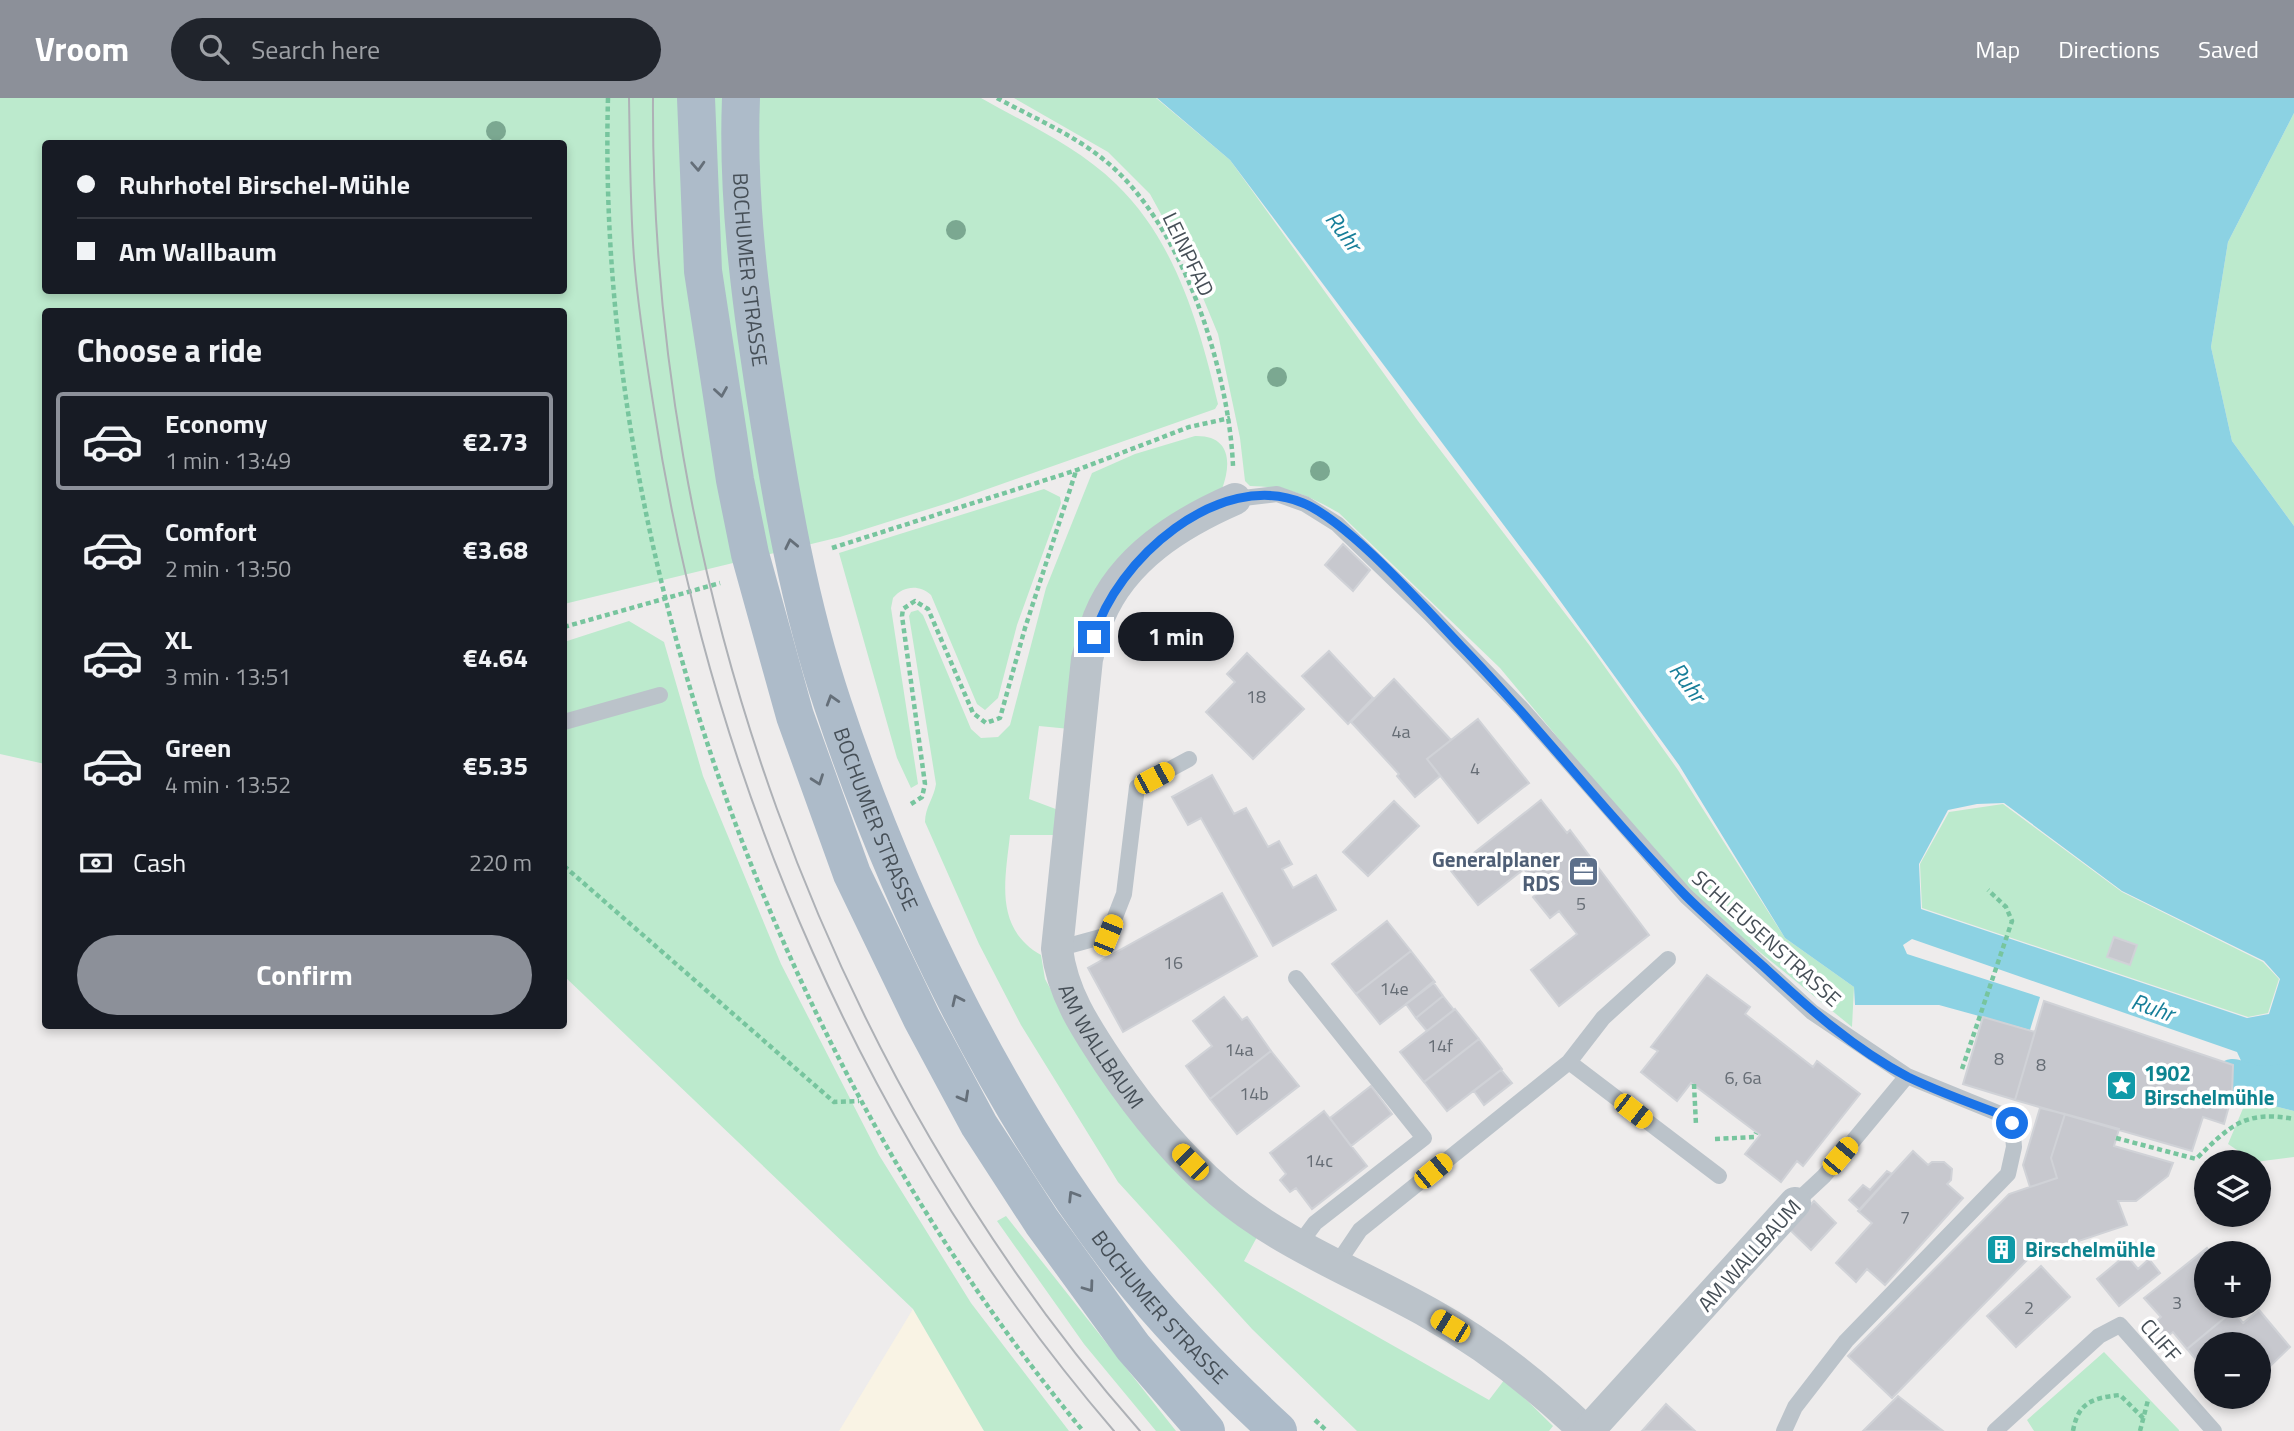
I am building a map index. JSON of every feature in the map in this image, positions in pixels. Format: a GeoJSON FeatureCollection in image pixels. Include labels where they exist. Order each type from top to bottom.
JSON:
{"type":"FeatureCollection","features":[{"type":"Feature","properties":{"kind":"main road","name":"BOCHUMER STRASSE"},"geometry":{"type":"LineString","coordinates":[[696,98],[703,271],[735,480],[768,621],[795,716],[852,874],[949,1071],[979,1125],[1042,1222],[1133,1347],[1206,1431]]}},
{"type":"Feature","properties":{"kind":"main road","name":"BOCHUMER STRASSE"},"geometry":{"type":"LineString","coordinates":[[741,98],[747,257],[778,479],[807,610],[832,703],[902,884],[964,1014],[1018,1110],[1080,1208],[1126,1270],[1234,1390],[1295,1423]]}},
{"type":"Feature","properties":{"kind":"street","name":"AM WALLBAUM"},"geometry":{"type":"LineString","coordinates":[[1235,499],[1197,515],[1160,539],[1126,573],[1100,616],[1087,659],[1057,949],[1060,974],[1087,1030],[1136,1102],[1219,1191],[1298,1246],[1335,1267],[1429,1312],[1472,1339],[1518,1371],[1587,1431],[1795,1203]]}},
{"type":"Feature","properties":{"kind":"lane","name":"SCHLEUSENSTRASSE"},"geometry":{"type":"LineString","coordinates":[[1235,499],[1277,494],[1305,504],[1337,524],[1430,614],[1522,709],[1686,896],[1812,1012],[1907,1076],[2005,1116],[2012,1123],[2014,1147],[2008,1174],[1846,1341],[1795,1407],[1784,1431]]}},
{"type":"Feature","properties":{"kind":"lane"},"geometry":{"type":"LineString","coordinates":[[567,721],[660,695]]}},
{"type":"Feature","properties":{"kind":"lane"},"geometry":{"type":"LineString","coordinates":[[1057,949],[1108,935],[1124,894],[1137,787],[1189,760]]}},
{"type":"Feature","properties":{"kind":"lane"},"geometry":{"type":"LineString","coordinates":[[1335,1267],[1360,1230],[1569,1062],[1602,1018],[1668,959]]}},
{"type":"Feature","properties":{"kind":"lane"},"geometry":{"type":"LineString","coordinates":[[1296,978],[1424,1138],[1315,1223],[1298,1246]]}},
{"type":"Feature","properties":{"kind":"lane"},"geometry":{"type":"LineString","coordinates":[[1569,1062],[1719,1176]]}},
{"type":"Feature","properties":{"kind":"lane","name":"AM WALLBAUM"},"geometry":{"type":"LineString","coordinates":[[1795,1203],[1824,1176],[1907,1076]]}},
{"type":"Feature","properties":{"kind":"lane","name":"CLIFF"},"geometry":{"type":"LineString","coordinates":[[2004,1427],[2099,1336],[2120,1325],[2214,1431]]}},
{"type":"Feature","properties":{"kind":"path"},"geometry":{"type":"LineString","coordinates":[[608,98],[612,239],[629,413],[648,518],[708,745],[777,924],[859,1101],[958,1266],[1083,1431]]}},
{"type":"Feature","properties":{"kind":"path","name":"LEINPFAD"},"geometry":{"type":"LineString","coordinates":[[997,98],[1102,158],[1142,199],[1183,272],[1209,335],[1230,418],[1235,499]]}},
{"type":"Feature","properties":{"kind":"path"},"geometry":{"type":"LineString","coordinates":[[827,550],[1077,470],[1189,427],[1230,418]]}},
{"type":"Feature","properties":{"kind":"path"},"geometry":{"type":"LineString","coordinates":[[907,806],[922,797],[925,784],[903,608],[915,601],[928,608],[973,713],[986,723],[1000,718],[1025,628],[1077,470]]}},
{"type":"Feature","properties":{"kind":"path"},"geometry":{"type":"LineString","coordinates":[[567,626],[726,581]]}},
{"type":"Feature","properties":{"kind":"path"},"geometry":{"type":"LineString","coordinates":[[567,869],[834,1102],[859,1101]]}},
{"type":"Feature","properties":{"kind":"path"},"geometry":{"type":"LineString","coordinates":[[1952,1096],[2012,921],[2006,906],[1988,891]]}},
{"type":"Feature","properties":{"kind":"path"},"geometry":{"type":"LineString","coordinates":[[1694,1084],[1695,1108]]}},
{"type":"Feature","properties":{"kind":"path"},"geometry":{"type":"LineString","coordinates":[[2116,1138],[2196,1159],[2231,1126],[2243,1120],[2257,1116],[2294,1119]]}},
{"type":"Feature","properties":{"kind":"path"},"geometry":{"type":"LineString","coordinates":[[1737,1138],[1754,1137],[1756,1133]]}},
{"type":"Feature","properties":{"kind":"path"},"geometry":{"type":"LineString","coordinates":[[2073,1431],[2076,1415],[2085,1402],[2120,1395],[2144,1419],[2140,1431]]}},
{"type":"Feature","properties":{"kind":"path"},"geometry":{"type":"LineString","coordinates":[[1295,1423],[1327,1431]]}},
{"type":"Feature","properties":{"kind":"shaded area"},"geometry":{"type":"Polygon","coordinates":[[[913,1309],[984,1431],[839,1431],[913,1309]]]}},
{"type":"Feature","properties":{"kind":"green space"},"geometry":{"type":"Polygon","coordinates":[[[0,98],[981,98],[1069,147],[1116,184],[1137,206],[1154,231],[1182,286],[1203,345],[1218,404],[1215,409],[948,503],[840,537],[567,603],[567,308],[42,308],[42,763],[0,754],[0,98]]]}},
{"type":"Feature","properties":{"kind":"green space"},"geometry":{"type":"Polygon","coordinates":[[[1014,98],[1156,98],[1230,160],[1418,421],[1590,646],[1678,770],[1785,938],[1854,987],[1852,1027],[1686,892],[1500,668],[1339,513],[1296,493],[1250,486],[1245,481],[1240,438],[1218,334],[1191,269],[1150,194],[1108,152],[1014,98]]]}},
{"type":"Feature","properties":{"kind":"green space"},"geometry":{"type":"Polygon","coordinates":[[[2294,113],[2294,526],[2232,441],[2211,347],[2228,242],[2294,113]]]}},
{"type":"Feature","properties":{"kind":"green space"},"geometry":{"type":"Polygon","coordinates":[[[1195,436],[1207,437],[1222,445],[1227,469],[1222,489],[1112,569],[1070,729],[1039,726],[1029,799],[1061,811],[1057,835],[1010,835],[1005,886],[1009,917],[1026,944],[1041,955],[1045,979],[1069,1023],[1257,1237],[1244,1261],[1489,1400],[1505,1379],[1553,1426],[1549,1431],[1357,1431],[1252,1329],[1118,1182],[1021,1025],[979,944],[925,822],[936,784],[909,616],[911,612],[918,610],[923,615],[971,729],[981,738],[998,737],[1010,725],[1046,588],[1092,473],[1135,454],[1195,436]]]}},
{"type":"Feature","properties":{"kind":"green space"},"geometry":{"type":"Polygon","coordinates":[[[1044,489],[1060,497],[1061,503],[1017,625],[998,698],[985,710],[977,704],[931,595],[921,589],[911,588],[901,591],[893,598],[891,608],[918,784],[911,788],[897,758],[839,553],[1044,489]]]}},
{"type":"Feature","properties":{"kind":"green space"},"geometry":{"type":"Polygon","coordinates":[[[629,621],[664,642],[703,776],[781,964],[879,1155],[971,1303],[1069,1431],[984,1431],[913,1309],[567,979],[567,641],[629,621]]]}},
{"type":"Feature","properties":{"kind":"green space"},"geometry":{"type":"Polygon","coordinates":[[[2003,804],[2122,892],[2263,962],[2279,979],[2268,1013],[2248,1017],[1922,908],[1920,864],[1949,812],[2003,804]]]}},
{"type":"Feature","properties":{"kind":"green space"},"geometry":{"type":"Polygon","coordinates":[[[2247,1099],[2294,1111],[2294,1157],[2271,1160],[2271,1150],[2237,1150],[2228,1144],[2247,1099]]]}},
{"type":"Feature","properties":{"kind":"green space"},"geometry":{"type":"Polygon","coordinates":[[[1006,1216],[1176,1431],[1156,1431],[1084,1344],[997,1221],[1006,1216]]]}},
{"type":"Feature","properties":{"kind":"green space"},"geometry":{"type":"Polygon","coordinates":[[[2104,1352],[2179,1431],[2034,1431],[2027,1420],[2104,1352]]]}},
{"type":"Feature","properties":{"kind":"water","name":"Ruhr"},"geometry":{"type":"Polygon","coordinates":[[[1157,98],[2294,98],[2294,113],[2228,242],[2211,347],[2232,441],[2294,526],[2294,1111],[2258,1102],[2255,1069],[2243,1065],[2237,1052],[1912,939],[1903,945],[1907,954],[2040,997],[2030,1030],[1939,1005],[1855,1005],[1854,987],[1785,938],[1679,765],[1545,580],[1230,160],[1157,98]],[[2004,803],[1977,804],[1948,810],[1919,864],[1921,909],[2247,1018],[2269,1014],[2280,979],[2264,961],[2122,891],[2004,803]]]}},
{"type":"Feature","properties":{"kind":"building"},"geometry":{"type":"Polygon","coordinates":[[[1343,544],[1370,570],[1353,591],[1325,565],[1343,544]]]}},
{"type":"Feature","properties":{"kind":"building"},"geometry":{"type":"Polygon","coordinates":[[[1329,651],[1373,698],[1348,724],[1302,676],[1329,651]]]}},
{"type":"Feature","properties":{"kind":"building"},"geometry":{"type":"Polygon","coordinates":[[[1247,653],[1304,709],[1253,759],[1206,712],[1235,682],[1227,674],[1247,653]]]}},
{"type":"Feature","properties":{"kind":"building"},"geometry":{"type":"Polygon","coordinates":[[[1394,679],[1451,740],[1427,759],[1440,776],[1415,797],[1397,776],[1399,774],[1351,722],[1394,679]]]}},
{"type":"Feature","properties":{"kind":"building"},"geometry":{"type":"Polygon","coordinates":[[[1478,719],[1529,783],[1478,823],[1427,759],[1478,719]]]}},
{"type":"Feature","properties":{"kind":"building"},"geometry":{"type":"Polygon","coordinates":[[[1212,775],[1234,814],[1246,808],[1268,847],[1279,841],[1292,864],[1282,869],[1293,888],[1316,875],[1336,910],[1273,946],[1201,818],[1188,825],[1172,797],[1212,775]]]}},
{"type":"Feature","properties":{"kind":"building"},"geometry":{"type":"Polygon","coordinates":[[[1541,800],[1567,833],[1570,830],[1649,935],[1559,1006],[1531,970],[1577,934],[1559,911],[1550,918],[1533,897],[1541,890],[1524,869],[1478,905],[1451,871],[1541,800]]]}},
{"type":"Feature","properties":{"kind":"building"},"geometry":{"type":"Polygon","coordinates":[[[1394,801],[1419,826],[1368,876],[1343,852],[1394,801]]]}},
{"type":"Feature","properties":{"kind":"building"},"geometry":{"type":"Polygon","coordinates":[[[1222,893],[1257,956],[1123,1032],[1088,968],[1222,893]]]}},
{"type":"Feature","properties":{"kind":"building"},"geometry":{"type":"Polygon","coordinates":[[[1387,921],[1411,951],[1356,994],[1332,964],[1387,921]]]}},
{"type":"Feature","properties":{"kind":"building"},"geometry":{"type":"Polygon","coordinates":[[[2114,937],[2137,945],[2130,965],[2107,957],[2114,937]]]}},
{"type":"Feature","properties":{"kind":"building"},"geometry":{"type":"Polygon","coordinates":[[[1411,951],[1435,982],[1380,1024],[1356,994],[1411,951]]]}},
{"type":"Feature","properties":{"kind":"building"},"geometry":{"type":"Polygon","coordinates":[[[1707,975],[1750,1007],[1745,1014],[1813,1067],[1817,1061],[1860,1094],[1803,1166],[1797,1161],[1781,1182],[1745,1154],[1760,1135],[1691,1083],[1677,1101],[1641,1072],[1658,1051],[1651,1047],[1707,975]]]}},
{"type":"Feature","properties":{"kind":"building"},"geometry":{"type":"Polygon","coordinates":[[[1433,982],[1443,996],[1416,1018],[1406,1004],[1433,982]]]}},
{"type":"Feature","properties":{"kind":"building"},"geometry":{"type":"Polygon","coordinates":[[[1443,996],[1454,1010],[1427,1031],[1416,1018],[1443,996]]]}},
{"type":"Feature","properties":{"kind":"building"},"geometry":{"type":"Polygon","coordinates":[[[1224,997],[1242,1020],[1247,1017],[1271,1051],[1210,1099],[1186,1066],[1212,1046],[1193,1021],[1224,997]]]}},
{"type":"Feature","properties":{"kind":"building"},"geometry":{"type":"Polygon","coordinates":[[[2044,1001],[2233,1065],[2232,1095],[2224,1124],[2203,1117],[2192,1151],[2015,1100],[2044,1001]]]}},
{"type":"Feature","properties":{"kind":"building"},"geometry":{"type":"Polygon","coordinates":[[[1455,1009],[1479,1039],[1424,1082],[1400,1052],[1455,1009]]]}},
{"type":"Feature","properties":{"kind":"building"},"geometry":{"type":"Polygon","coordinates":[[[1983,1017],[2035,1032],[2015,1100],[1963,1084],[1983,1017]]]}},
{"type":"Feature","properties":{"kind":"building"},"geometry":{"type":"Polygon","coordinates":[[[1479,1039],[1502,1069],[1447,1111],[1424,1082],[1479,1039]]]}},
{"type":"Feature","properties":{"kind":"building"},"geometry":{"type":"Polygon","coordinates":[[[1271,1051],[1299,1086],[1237,1134],[1210,1099],[1271,1051]]]}},
{"type":"Feature","properties":{"kind":"building"},"geometry":{"type":"Polygon","coordinates":[[[1501,1070],[1512,1083],[1484,1105],[1474,1091],[1501,1070]]]}},
{"type":"Feature","properties":{"kind":"building"},"geometry":{"type":"Polygon","coordinates":[[[1371,1086],[1392,1114],[1351,1146],[1330,1118],[1371,1086]]]}},
{"type":"Feature","properties":{"kind":"building"},"geometry":{"type":"Polygon","coordinates":[[[2040,1108],[2065,1114],[2051,1158],[2057,1178],[2030,1187],[2023,1165],[2040,1108]]]}},
{"type":"Feature","properties":{"kind":"building"},"geometry":{"type":"Polygon","coordinates":[[[1324,1111],[1367,1166],[1312,1209],[1296,1188],[1290,1192],[1280,1180],[1286,1174],[1270,1153],[1324,1111]]]}},
{"type":"Feature","properties":{"kind":"building","name":"Birschelmühle"},"geometry":{"type":"Polygon","coordinates":[[[2065,1114],[2119,1129],[2114,1146],[2173,1163],[2168,1176],[2136,1201],[2118,1201],[2127,1225],[2030,1257],[1892,1398],[1848,1356],[2009,1194],[2057,1178],[2051,1158],[2065,1114]]]}},
{"type":"Feature","properties":{"kind":"building"},"geometry":{"type":"Polygon","coordinates":[[[1913,1151],[1928,1165],[1932,1162],[1944,1162],[1952,1169],[1951,1180],[1947,1184],[1963,1198],[1885,1285],[1867,1269],[1856,1282],[1836,1263],[1872,1223],[1858,1211],[1913,1151]]]}},
{"type":"Feature","properties":{"kind":"building"},"geometry":{"type":"Polygon","coordinates":[[[1887,1171],[1892,1174],[1860,1210],[1849,1200],[1863,1185],[1870,1190],[1887,1171]]]}},
{"type":"Feature","properties":{"kind":"building"},"geometry":{"type":"Polygon","coordinates":[[[1814,1201],[1836,1223],[1811,1250],[1788,1228],[1814,1201]]]}},
{"type":"Feature","properties":{"kind":"building"},"geometry":{"type":"Polygon","coordinates":[[[2126,1255],[2138,1269],[2149,1259],[2160,1273],[2119,1306],[2097,1279],[2126,1255]]]}},
{"type":"Feature","properties":{"kind":"building"},"geometry":{"type":"Polygon","coordinates":[[[2194,1258],[2194,1318],[2225,1318],[2208,1332],[2194,1332],[2194,1343],[2187,1349],[2173,1332],[2165,1338],[2153,1324],[2161,1317],[2144,1298],[2194,1258]]]}},
{"type":"Feature","properties":{"kind":"building"},"geometry":{"type":"Polygon","coordinates":[[[2041,1266],[2070,1297],[2016,1347],[1987,1316],[2041,1266]]]}},
{"type":"Feature","properties":{"kind":"building"},"geometry":{"type":"Polygon","coordinates":[[[2225,1318],[2239,1318],[2243,1323],[2249,1318],[2266,1318],[2290,1347],[2271,1365],[2271,1332],[2208,1332],[2225,1318]]]}},
{"type":"Feature","properties":{"kind":"building"},"geometry":{"type":"Polygon","coordinates":[[[2194,1343],[2194,1357],[2187,1349],[2194,1343]]]}},
{"type":"Feature","properties":{"kind":"building"},"geometry":{"type":"Polygon","coordinates":[[[1898,1396],[1943,1431],[1863,1431],[1898,1396]]]}},
{"type":"Feature","properties":{"kind":"building"},"geometry":{"type":"Polygon","coordinates":[[[1666,1404],[1695,1431],[1642,1431],[1666,1404]]]}},
{"type":"Feature","properties":{"kind":"waterway"},"geometry":{"type":"LineString","coordinates":[[2233,1079],[2256,1086],[2294,1084]]}},
{"type":"Feature","properties":{"kind":"tram line"},"geometry":{"type":"LineString","coordinates":[[629,98],[634,258],[654,409],[680,548],[715,686],[759,821],[813,952],[875,1080],[946,1202],[1026,1320],[1114,1431]]}},
{"type":"Feature","properties":{"kind":"tram line"},"geometry":{"type":"LineString","coordinates":[[653,98],[660,278],[683,457],[722,635],[777,809],[846,977],[930,1138],[1028,1290],[1140,1431]]}},
{"type":"Feature","properties":{"kind":"place","name":"Generalplaner RDS"},"geometry":{"type":"Point","coordinates":[1583,871]}},
{"type":"Feature","properties":{"kind":"place","name":"1902 Birschelmühle"},"geometry":{"type":"Point","coordinates":[2121,1085]}},
{"type":"Feature","properties":{"kind":"place","name":"Birschelmühle"},"geometry":{"type":"Point","coordinates":[2002,1249]}},
{"type":"Feature","properties":{"kind":"route"},"geometry":{"type":"LineString","coordinates":[[1094,637],[1100,616],[1126,573],[1160,539],[1197,515],[1235,499],[1277,494],[1305,504],[1337,524],[1430,614],[1522,709],[1686,896],[1812,1012],[1907,1076],[2005,1116],[2012,1123]]}}]}
